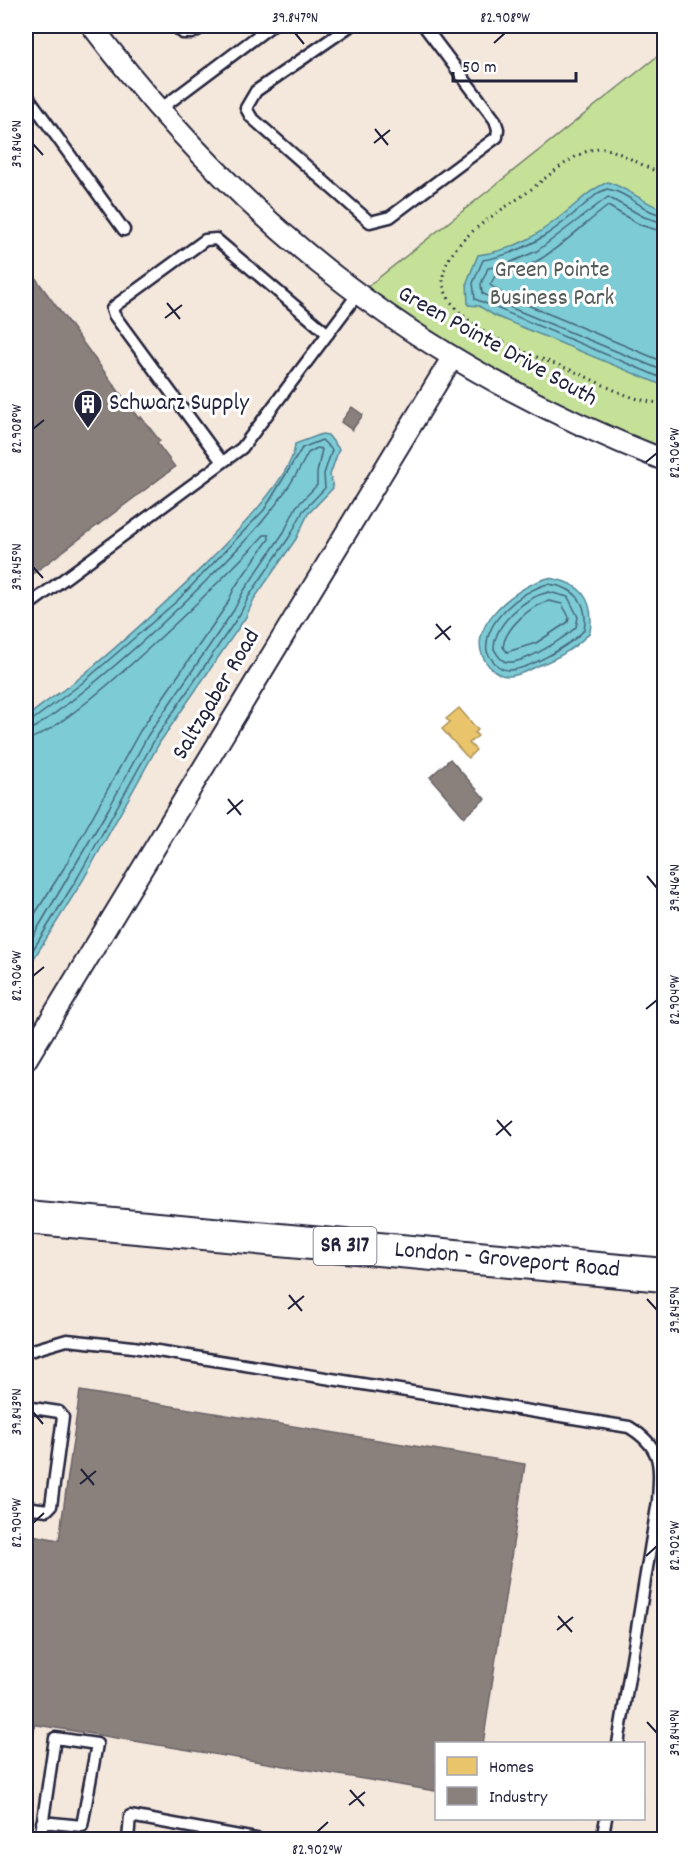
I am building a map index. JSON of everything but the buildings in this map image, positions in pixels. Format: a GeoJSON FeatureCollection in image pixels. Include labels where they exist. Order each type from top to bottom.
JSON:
{"type":"FeatureCollection","features":[{"type":"Feature","properties":{"kind":"main road","name":"London - Groveport Road"},"geometry":{"type":"LineString","coordinates":[[26,1217],[664,1275]]}},
{"type":"Feature","properties":{"kind":"street","name":"Green Pointe Drive South"},"geometry":{"type":"LineString","coordinates":[[92,26],[159,110],[226,182],[317,264],[357,295],[452,358],[513,392],[606,438],[664,460]]}},
{"type":"Feature","properties":{"kind":"street","name":"Saltzgaber Road"},"geometry":{"type":"LineString","coordinates":[[26,1060],[452,358]]}},
{"type":"Feature","properties":{"kind":"lane"},"geometry":{"type":"LineString","coordinates":[[174,26],[183,33],[192,33],[205,26]]}},
{"type":"Feature","properties":{"kind":"lane"},"geometry":{"type":"LineString","coordinates":[[159,110],[271,26]]}},
{"type":"Feature","properties":{"kind":"lane"},"geometry":{"type":"LineString","coordinates":[[350,26],[256,92],[246,108],[251,117],[370,222],[390,217],[497,137],[498,129],[495,120],[424,26]]}},
{"type":"Feature","properties":{"kind":"lane"},"geometry":{"type":"LineString","coordinates":[[26,94],[124,230]]}},
{"type":"Feature","properties":{"kind":"lane"},"geometry":{"type":"LineString","coordinates":[[222,462],[114,315],[112,309],[205,240],[216,239],[328,334]]}},
{"type":"Feature","properties":{"kind":"lane"},"geometry":{"type":"LineString","coordinates":[[26,607],[222,462],[252,437],[357,295]]}},
{"type":"Feature","properties":{"kind":"lane"},"geometry":{"type":"LineString","coordinates":[[26,1352],[67,1340],[133,1347],[628,1427],[644,1437],[654,1448],[660,1465],[658,1501],[618,1742]]}},
{"type":"Feature","properties":{"kind":"lane"},"geometry":{"type":"LineString","coordinates":[[26,1407],[59,1412],[63,1417],[51,1506],[47,1510],[26,1507]]}},
{"type":"Feature","properties":{"kind":"lane"},"geometry":{"type":"LineString","coordinates":[[40,1839],[42,1822],[55,1738],[97,1744],[82,1826],[42,1822]]}},
{"type":"Feature","properties":{"kind":"lane"},"geometry":{"type":"LineString","coordinates":[[128,1839],[130,1816],[261,1839]]}},
{"type":"Feature","properties":{"kind":"lane"},"geometry":{"type":"LineString","coordinates":[[602,1839],[606,1820]]}},
{"type":"Feature","properties":{"kind":"path"},"geometry":{"type":"LineString","coordinates":[[664,175],[603,148],[583,152],[493,216],[462,242],[446,264],[444,282],[451,305],[483,331],[537,357],[592,378],[646,403],[664,403]]}},
{"type":"Feature","properties":{"kind":"shaded area"},"geometry":{"type":"Polygon","coordinates":[[[26,26],[664,26],[664,460],[453,358],[26,1060],[26,26]]]}},
{"type":"Feature","properties":{"kind":"shaded area"},"geometry":{"type":"Polygon","coordinates":[[[26,1217],[664,1275],[664,1839],[26,1839],[26,1217]]]}},
{"type":"Feature","properties":{"kind":"green space","name":"Green Pointe Business Park"},"geometry":{"type":"Polygon","coordinates":[[[664,51],[664,460],[606,438],[357,295],[664,51]]]}},
{"type":"Feature","properties":{"kind":"water"},"geometry":{"type":"Polygon","coordinates":[[[608,182],[664,210],[664,386],[495,316],[479,306],[468,305],[467,282],[478,255],[505,249],[527,240],[593,190],[608,182]]]}},
{"type":"Feature","properties":{"kind":"water"},"geometry":{"type":"Polygon","coordinates":[[[322,434],[328,435],[339,449],[330,475],[333,488],[308,514],[296,539],[254,599],[246,617],[160,742],[83,880],[26,971],[26,718],[99,662],[202,568],[267,497],[287,467],[295,444],[322,434]]]}},
{"type":"Feature","properties":{"kind":"water"},"geometry":{"type":"Polygon","coordinates":[[[548,578],[569,583],[583,594],[590,610],[590,632],[560,655],[525,672],[506,676],[498,673],[489,666],[481,652],[481,639],[486,625],[507,600],[521,590],[548,578]]]}},
{"type":"Feature","properties":{"kind":"place","name":"Schwarz Supply"},"geometry":{"type":"Point","coordinates":[88,430]}}]}
